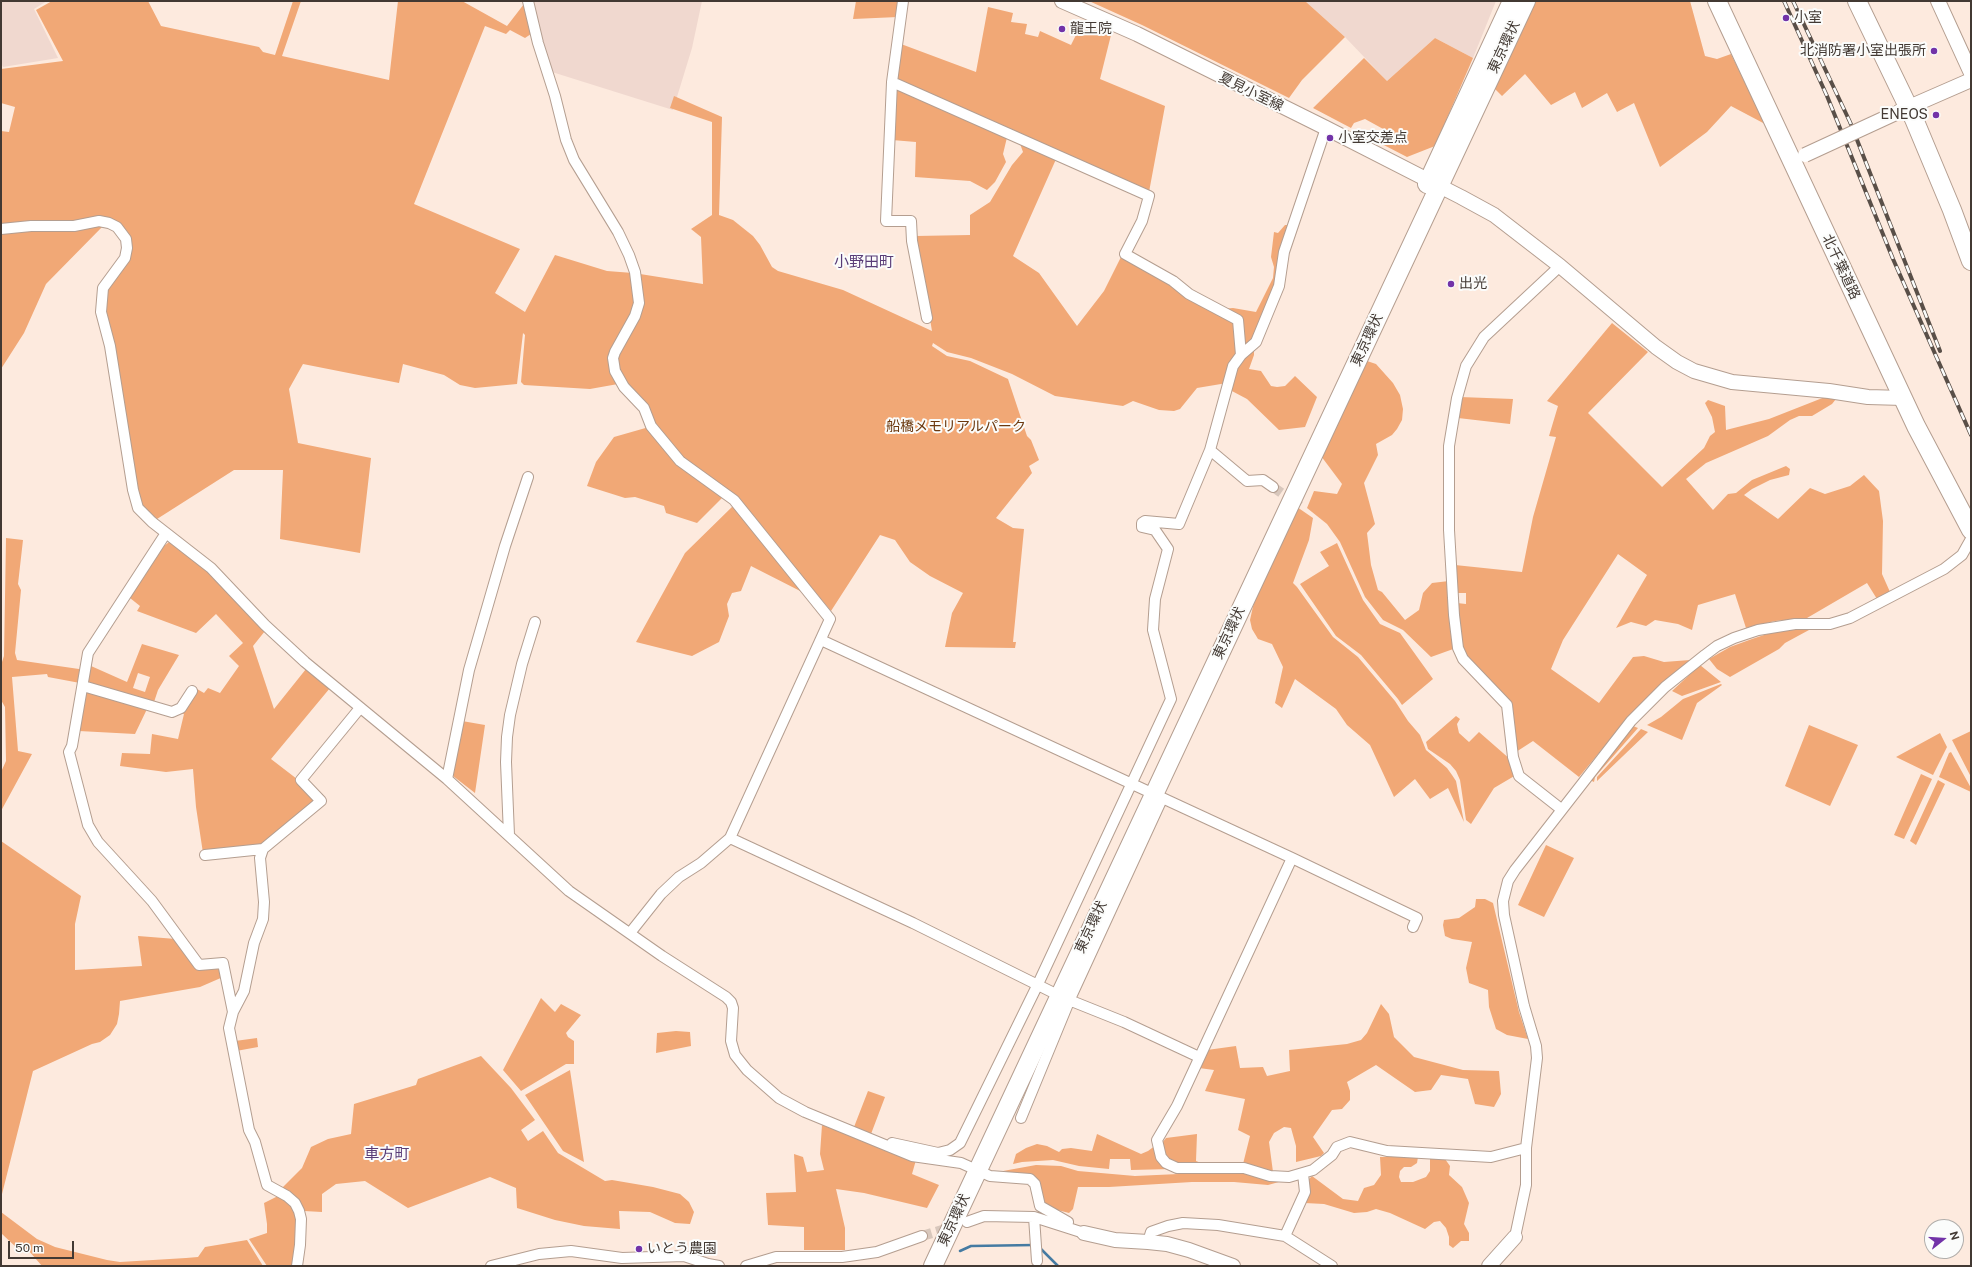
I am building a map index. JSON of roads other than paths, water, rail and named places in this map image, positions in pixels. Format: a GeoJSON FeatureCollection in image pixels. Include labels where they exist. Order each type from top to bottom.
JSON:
{"type":"FeatureCollection","features":[{"type":"Feature","properties":{"kind":"highway","name":"東京環状"},"geometry":{"type":"LineString","coordinates":[[1434,183],[1512,1]]}},
{"type":"Feature","properties":{"kind":"highway","name":"東京環状"},"geometry":{"type":"LineString","coordinates":[[932,1266],[972,1168],[1147,792],[1434,183],[1526,1]]}},
{"type":"Feature","properties":{"kind":"highway","name":"北千葉道路"},"geometry":{"type":"LineString","coordinates":[[1717,1],[1799,158],[1903,398],[1940,474],[1971,530]]}},
{"type":"Feature","properties":{"kind":"highway"},"geometry":{"type":"LineString","coordinates":[[1857,1],[1902,110],[1952,210],[1971,261]]}},
{"type":"Feature","properties":{"kind":"highway","name":"東京環状"},"geometry":{"type":"LineString","coordinates":[[920,1266],[972,1168]]}},
{"type":"Feature","properties":{"kind":"street"},"geometry":{"type":"LineString","coordinates":[[528,1],[538,43],[555,96],[566,140],[574,160],[618,232],[635,272],[639,303],[635,316],[615,352],[613,358],[615,371],[624,387],[644,408],[651,426],[680,461],[734,500],[830,619],[730,838],[702,863],[679,877],[661,894],[630,933]]}},
{"type":"Feature","properties":{"kind":"street"},"geometry":{"type":"LineString","coordinates":[[904,1],[892,82],[886,221],[911,221],[912,241],[927,318]]}},
{"type":"Feature","properties":{"kind":"street","name":"夏見小室線"},"geometry":{"type":"LineString","coordinates":[[1062,1],[1137,34],[1326,128],[1494,215],[1560,266],[1656,347],[1677,362],[1694,371],[1732,382],[1829,391],[1868,397],[1903,398]]}},
{"type":"Feature","properties":{"kind":"street"},"geometry":{"type":"LineString","coordinates":[[1938,1],[1971,73]]}},
{"type":"Feature","properties":{"kind":"street"},"geometry":{"type":"LineString","coordinates":[[1799,158],[1971,80]]}},
{"type":"Feature","properties":{"kind":"street"},"geometry":{"type":"LineString","coordinates":[[892,82],[1149,196],[1142,221],[1125,254],[1173,281],[1189,294],[1238,320],[1241,354]]}},
{"type":"Feature","properties":{"kind":"street"},"geometry":{"type":"LineString","coordinates":[[876,1141],[938,1153],[950,1150],[960,1143],[1054,992],[1147,792],[1171,699],[1153,630],[1155,599],[1168,549],[1155,530],[1142,527],[1142,523],[1145,521],[1179,524],[1210,450],[1230,372],[1241,354],[1256,342],[1279,286],[1284,252],[1326,128]]}},
{"type":"Feature","properties":{"kind":"street"},"geometry":{"type":"LineString","coordinates":[[1,229],[31,226],[74,226],[99,222],[109,223],[117,227],[126,239],[128,248],[125,258],[103,288],[101,312],[110,346],[133,490],[138,508],[166,533],[211,568],[266,625],[305,662],[447,779],[570,891],[731,1002],[734,1008],[731,1041],[735,1055],[747,1070],[779,1098],[805,1112],[912,1156],[961,1163],[990,1176],[1032,1180],[1040,1206],[1068,1222],[1067,1227]]}},
{"type":"Feature","properties":{"kind":"street"},"geometry":{"type":"LineString","coordinates":[[1560,266],[1484,337],[1466,366],[1457,398],[1449,446],[1449,530],[1454,614],[1458,648],[1463,659],[1506,705],[1513,757],[1520,776],[1561,809]]}},
{"type":"Feature","properties":{"kind":"street"},"geometry":{"type":"LineString","coordinates":[[1210,450],[1248,481],[1263,480],[1273,487]]}},
{"type":"Feature","properties":{"kind":"street"},"geometry":{"type":"LineString","coordinates":[[447,779],[469,670],[505,546],[528,477]]}},
{"type":"Feature","properties":{"kind":"street"},"geometry":{"type":"LineString","coordinates":[[166,533],[88,653],[84,686],[72,746],[69,752],[88,825],[98,842],[152,901],[199,965],[223,963],[232,1012]]}},
{"type":"Feature","properties":{"kind":"street"},"geometry":{"type":"LineString","coordinates":[[1489,1266],[1515,1237],[1526,1185],[1526,1148],[1538,1058],[1524,1006],[1503,901],[1508,881],[1515,870],[1561,809],[1631,722],[1664,687],[1717,646],[1758,630],[1795,624],[1830,624],[1850,618],[1876,606],[1944,569],[1962,555],[1971,539]]}},
{"type":"Feature","properties":{"kind":"street"},"geometry":{"type":"LineString","coordinates":[[509,835],[506,762],[507,738],[510,715],[522,664],[535,622]]}},
{"type":"Feature","properties":{"kind":"street"},"geometry":{"type":"LineString","coordinates":[[821,640],[1292,858],[1417,918],[1413,927]]}},
{"type":"Feature","properties":{"kind":"street"},"geometry":{"type":"LineString","coordinates":[[84,686],[172,712],[182,708],[192,691]]}},
{"type":"Feature","properties":{"kind":"street"},"geometry":{"type":"LineString","coordinates":[[205,855],[263,848],[320,801],[301,780],[360,708]]}},
{"type":"Feature","properties":{"kind":"street"},"geometry":{"type":"LineString","coordinates":[[730,838],[1054,992],[1199,1056]]}},
{"type":"Feature","properties":{"kind":"street"},"geometry":{"type":"LineString","coordinates":[[263,848],[260,858],[264,902],[263,919],[254,943],[244,991],[232,1012],[229,1028],[249,1130],[255,1142],[266,1185],[287,1196],[295,1203],[299,1211],[301,1219],[300,1245],[297,1266]]}},
{"type":"Feature","properties":{"kind":"street"},"geometry":{"type":"LineString","coordinates":[[1292,858],[1177,1106],[1157,1140],[1161,1157],[1166,1163],[1177,1168],[1244,1168],[1270,1176],[1289,1177],[1313,1170],[1332,1155],[1337,1147],[1350,1142],[1387,1151],[1491,1157],[1526,1148]]}},
{"type":"Feature","properties":{"kind":"street"},"geometry":{"type":"LineString","coordinates":[[1021,1118],[1054,992]]}},
{"type":"Feature","properties":{"kind":"street"},"geometry":{"type":"LineString","coordinates":[[1285,1236],[1303,1196],[1303,1174]]}},
{"type":"Feature","properties":{"kind":"street"},"geometry":{"type":"LineString","coordinates":[[967,1222],[984,1216],[1034,1217],[1084,1233],[1115,1240],[1148,1242],[1189,1250],[1233,1266]]}},
{"type":"Feature","properties":{"kind":"street"},"geometry":{"type":"LineString","coordinates":[[1034,1217],[1037,1256]]}},
{"type":"Feature","properties":{"kind":"street"},"geometry":{"type":"LineString","coordinates":[[1148,1242],[1151,1232],[1183,1223],[1218,1225],[1285,1236],[1332,1266]]}},
{"type":"Feature","properties":{"kind":"street"},"geometry":{"type":"LineString","coordinates":[[746,1266],[776,1257],[842,1257],[877,1252],[922,1236]]}},
{"type":"Feature","properties":{"kind":"street"},"geometry":{"type":"LineString","coordinates":[[491,1266],[539,1254],[571,1251],[622,1258],[684,1256],[708,1264],[720,1266]]}},
{"type":"Feature","properties":{"kind":"waterway"},"geometry":{"type":"LineString","coordinates":[[960,1251],[971,1246],[1034,1245]]}},
{"type":"Feature","properties":{"kind":"waterway"},"geometry":{"type":"LineString","coordinates":[[1040,1248],[1058,1266]]}},
{"type":"Feature","properties":{"kind":"tunnel"},"geometry":{"type":"LineString","coordinates":[[1273,487],[1300,506]]}},
{"type":"Feature","properties":{"kind":"tunnel"},"geometry":{"type":"LineString","coordinates":[[922,1236],[952,1227]]}},
{"type":"Feature","properties":{"kind":"railway"},"geometry":{"type":"LineString","coordinates":[[1784,1],[1827,96],[1893,259],[1971,435]]}},
{"type":"Feature","properties":{"kind":"railway"},"geometry":{"type":"LineString","coordinates":[[1793,1],[1850,122],[1940,351]]}},
{"type":"Feature","properties":{"kind":"place","name":"小室"},"geometry":{"type":"Point","coordinates":[1786,18]}},
{"type":"Feature","properties":{"kind":"place","name":"龍王院"},"geometry":{"type":"Point","coordinates":[1062,29]}},
{"type":"Feature","properties":{"kind":"place","name":"北消防署小室出張所"},"geometry":{"type":"Point","coordinates":[1934,51]}},
{"type":"Feature","properties":{"kind":"place","name":"ENEOS"},"geometry":{"type":"Point","coordinates":[1936,115]}},
{"type":"Feature","properties":{"kind":"place","name":"小室交差点"},"geometry":{"type":"Point","coordinates":[1330,138]}},
{"type":"Feature","properties":{"kind":"place","name":"出光"},"geometry":{"type":"Point","coordinates":[1451,284]}},
{"type":"Feature","properties":{"kind":"place","name":"いとう農園"},"geometry":{"type":"Point","coordinates":[639,1249]}},
{"type":"Feature","properties":{"kind":"district","name":"小野田町"},"geometry":{"type":"Point","coordinates":[864,262]}},
{"type":"Feature","properties":{"kind":"district","name":"車方町"},"geometry":{"type":"Point","coordinates":[387,1154]}},
{"type":"Feature","properties":{"kind":"park label","name":"船橋メモリアルパーク"},"geometry":{"type":"Point","coordinates":[956,427]}}]}
